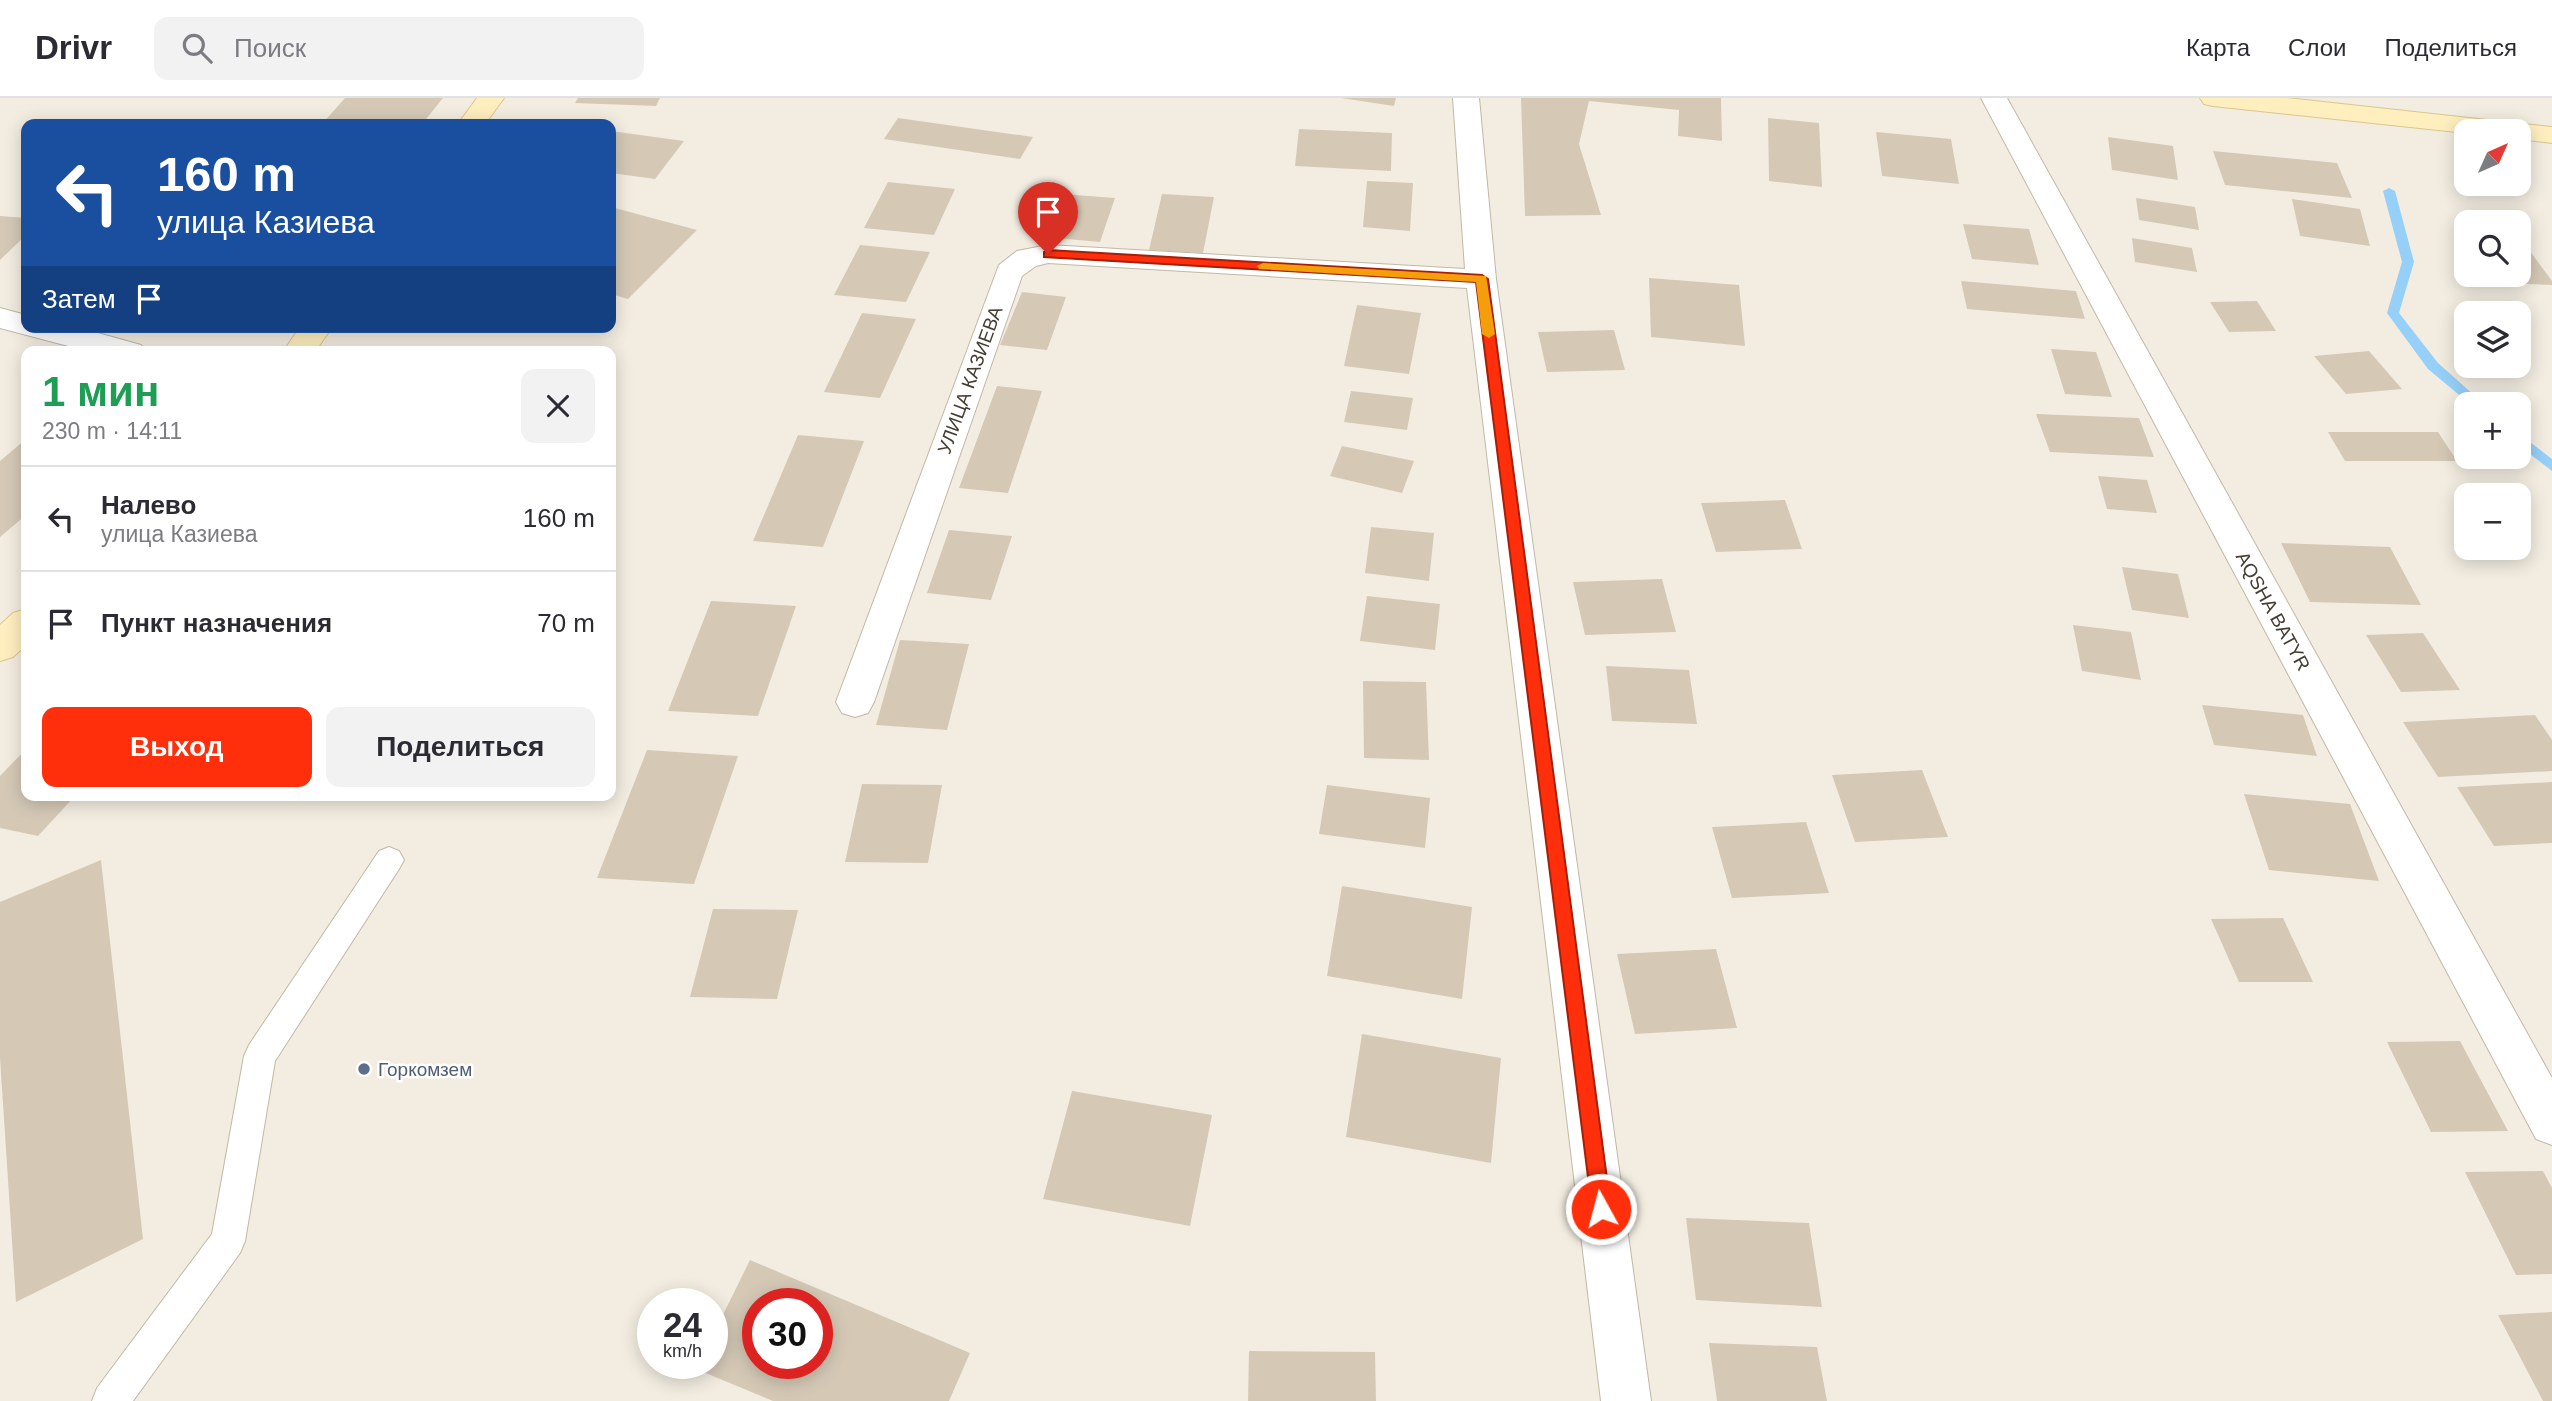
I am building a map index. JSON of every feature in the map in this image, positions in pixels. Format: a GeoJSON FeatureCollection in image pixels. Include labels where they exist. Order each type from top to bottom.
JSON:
{"type":"FeatureCollection","features":[{"type":"Feature","properties":{"kind":"street"},"geometry":{"type":"LineString","coordinates":[[475,119],[491,98]]}},
{"type":"Feature","properties":{"kind":"street"},"geometry":{"type":"LineString","coordinates":[[1466,98],[1482,279],[1626,1401]]}},
{"type":"Feature","properties":{"kind":"street","name":"AQSHA BATYR"},"geometry":{"type":"LineString","coordinates":[[1994,98],[2552,1124]]}},
{"type":"Feature","properties":{"kind":"street"},"geometry":{"type":"LineString","coordinates":[[2213,98],[2454,124]]}},
{"type":"Feature","properties":{"kind":"street"},"geometry":{"type":"LineString","coordinates":[[2531,133],[2552,135]]}},
{"type":"Feature","properties":{"kind":"street","name":"УЛИЦА КАЗИЕВА"},"geometry":{"type":"LineString","coordinates":[[855,702],[1009,272],[1027,258],[1048,254],[1482,279]]}},
{"type":"Feature","properties":{"kind":"street"},"geometry":{"type":"LineString","coordinates":[[0,318],[21,323]]}},
{"type":"Feature","properties":{"kind":"street"},"geometry":{"type":"LineString","coordinates":[[59,333],[108,346]]}},
{"type":"Feature","properties":{"kind":"street"},"geometry":{"type":"LineString","coordinates":[[0,647],[21,628]]}},
{"type":"Feature","properties":{"kind":"lane"},"geometry":{"type":"LineString","coordinates":[[110,1401],[228,1241],[260,1056],[389,860]]}},
{"type":"Feature","properties":{"kind":"building"},"geometry":{"type":"Polygon","coordinates":[[[345,98],[443,98],[426,119],[326,119],[345,98]]]}},
{"type":"Feature","properties":{"kind":"building"},"geometry":{"type":"Polygon","coordinates":[[[578,98],[660,98],[656,106],[575,103],[578,98]]]}},
{"type":"Feature","properties":{"kind":"building"},"geometry":{"type":"Polygon","coordinates":[[[1341,98],[1396,98],[1394,106],[1341,98]]]}},
{"type":"Feature","properties":{"kind":"building"},"geometry":{"type":"Polygon","coordinates":[[[1521,98],[1721,98],[1722,141],[1678,136],[1679,110],[1589,101],[1579,144],[1601,215],[1525,216],[1521,98]]]}},
{"type":"Feature","properties":{"kind":"building"},"geometry":{"type":"Polygon","coordinates":[[[898,118],[1033,137],[1020,159],[884,139],[898,118]]]}},
{"type":"Feature","properties":{"kind":"building"},"geometry":{"type":"Polygon","coordinates":[[[1768,118],[1819,123],[1822,187],[1769,181],[1768,118]]]}},
{"type":"Feature","properties":{"kind":"building"},"geometry":{"type":"Polygon","coordinates":[[[1299,129],[1392,133],[1391,171],[1295,166],[1299,129]]]}},
{"type":"Feature","properties":{"kind":"building"},"geometry":{"type":"Polygon","coordinates":[[[616,132],[684,141],[655,179],[616,174],[616,132]]]}},
{"type":"Feature","properties":{"kind":"building"},"geometry":{"type":"Polygon","coordinates":[[[1876,132],[1951,139],[1959,184],[1882,176],[1876,132]]]}},
{"type":"Feature","properties":{"kind":"building"},"geometry":{"type":"Polygon","coordinates":[[[2108,137],[2173,146],[2178,180],[2112,170],[2108,137]]]}},
{"type":"Feature","properties":{"kind":"building"},"geometry":{"type":"Polygon","coordinates":[[[2213,151],[2337,163],[2352,198],[2225,185],[2213,151]]]}},
{"type":"Feature","properties":{"kind":"building"},"geometry":{"type":"Polygon","coordinates":[[[1367,181],[1413,183],[1410,231],[1363,227],[1367,181]]]}},
{"type":"Feature","properties":{"kind":"building"},"geometry":{"type":"Polygon","coordinates":[[[888,182],[955,189],[934,235],[864,228],[888,182]]]}},
{"type":"Feature","properties":{"kind":"building"},"geometry":{"type":"Polygon","coordinates":[[[1049,193],[1115,198],[1100,242],[1033,236],[1049,193]]]}},
{"type":"Feature","properties":{"kind":"building"},"geometry":{"type":"Polygon","coordinates":[[[1162,194],[1214,197],[1203,253],[1149,250],[1162,194]]]}},
{"type":"Feature","properties":{"kind":"building"},"geometry":{"type":"Polygon","coordinates":[[[2136,198],[2195,207],[2199,230],[2139,220],[2136,198]]]}},
{"type":"Feature","properties":{"kind":"building"},"geometry":{"type":"Polygon","coordinates":[[[2292,199],[2360,209],[2370,246],[2300,236],[2292,199]]]}},
{"type":"Feature","properties":{"kind":"building"},"geometry":{"type":"Polygon","coordinates":[[[616,208],[697,230],[628,299],[616,295],[616,208]]]}},
{"type":"Feature","properties":{"kind":"building"},"geometry":{"type":"Polygon","coordinates":[[[0,216],[21,218],[21,240],[0,260],[0,216]]]}},
{"type":"Feature","properties":{"kind":"building"},"geometry":{"type":"Polygon","coordinates":[[[1963,224],[2029,229],[2039,265],[1972,259],[1963,224]]]}},
{"type":"Feature","properties":{"kind":"building"},"geometry":{"type":"Polygon","coordinates":[[[2132,238],[2192,248],[2197,272],[2135,262],[2132,238]]]}},
{"type":"Feature","properties":{"kind":"building"},"geometry":{"type":"Polygon","coordinates":[[[860,245],[930,252],[906,302],[834,295],[860,245]]]}},
{"type":"Feature","properties":{"kind":"building"},"geometry":{"type":"Polygon","coordinates":[[[2531,253],[2552,281],[2552,285],[2531,284],[2531,253]]]}},
{"type":"Feature","properties":{"kind":"building"},"geometry":{"type":"Polygon","coordinates":[[[1649,278],[1739,285],[1745,346],[1651,337],[1649,278]]]}},
{"type":"Feature","properties":{"kind":"building"},"geometry":{"type":"Polygon","coordinates":[[[1961,281],[2076,291],[2085,319],[1967,309],[1961,281]]]}},
{"type":"Feature","properties":{"kind":"building"},"geometry":{"type":"Polygon","coordinates":[[[1022,292],[1066,297],[1047,350],[1000,345],[1022,292]]]}},
{"type":"Feature","properties":{"kind":"building"},"geometry":{"type":"Polygon","coordinates":[[[2257,301],[2276,331],[2229,332],[2210,302],[2257,301]]]}},
{"type":"Feature","properties":{"kind":"building"},"geometry":{"type":"Polygon","coordinates":[[[1357,305],[1421,313],[1409,374],[1344,366],[1357,305]]]}},
{"type":"Feature","properties":{"kind":"building"},"geometry":{"type":"Polygon","coordinates":[[[862,313],[916,319],[880,398],[824,392],[862,313]]]}},
{"type":"Feature","properties":{"kind":"building"},"geometry":{"type":"Polygon","coordinates":[[[1614,330],[1625,370],[1547,372],[1538,332],[1614,330]]]}},
{"type":"Feature","properties":{"kind":"building"},"geometry":{"type":"Polygon","coordinates":[[[2051,349],[2096,352],[2112,397],[2065,394],[2051,349]]]}},
{"type":"Feature","properties":{"kind":"building"},"geometry":{"type":"Polygon","coordinates":[[[2369,351],[2402,389],[2346,394],[2314,356],[2369,351]]]}},
{"type":"Feature","properties":{"kind":"building"},"geometry":{"type":"Polygon","coordinates":[[[997,386],[1042,391],[1008,493],[959,488],[997,386]]]}},
{"type":"Feature","properties":{"kind":"building"},"geometry":{"type":"Polygon","coordinates":[[[1351,391],[1413,398],[1407,430],[1344,422],[1351,391]]]}},
{"type":"Feature","properties":{"kind":"building"},"geometry":{"type":"Polygon","coordinates":[[[2036,414],[2139,418],[2154,457],[2050,452],[2036,414]]]}},
{"type":"Feature","properties":{"kind":"building"},"geometry":{"type":"Polygon","coordinates":[[[2328,432],[2438,432],[2454,456],[2454,461],[2345,461],[2328,432]]]}},
{"type":"Feature","properties":{"kind":"building"},"geometry":{"type":"Polygon","coordinates":[[[798,435],[864,441],[823,547],[753,541],[798,435]]]}},
{"type":"Feature","properties":{"kind":"building"},"geometry":{"type":"Polygon","coordinates":[[[21,443],[21,519],[0,537],[0,461],[21,443]]]}},
{"type":"Feature","properties":{"kind":"building"},"geometry":{"type":"Polygon","coordinates":[[[1342,446],[1414,461],[1402,493],[1330,476],[1342,446]]]}},
{"type":"Feature","properties":{"kind":"building"},"geometry":{"type":"Polygon","coordinates":[[[2098,476],[2147,480],[2157,513],[2107,509],[2098,476]]]}},
{"type":"Feature","properties":{"kind":"building"},"geometry":{"type":"Polygon","coordinates":[[[1785,500],[1802,549],[1716,552],[1701,503],[1785,500]]]}},
{"type":"Feature","properties":{"kind":"building"},"geometry":{"type":"Polygon","coordinates":[[[1371,527],[1434,533],[1429,581],[1365,573],[1371,527]]]}},
{"type":"Feature","properties":{"kind":"building"},"geometry":{"type":"Polygon","coordinates":[[[949,530],[1012,536],[991,600],[927,593],[949,530]]]}},
{"type":"Feature","properties":{"kind":"building"},"geometry":{"type":"Polygon","coordinates":[[[2281,543],[2390,547],[2421,605],[2310,602],[2281,543]]]}},
{"type":"Feature","properties":{"kind":"building"},"geometry":{"type":"Polygon","coordinates":[[[2122,567],[2178,574],[2189,618],[2132,610],[2122,567]]]}},
{"type":"Feature","properties":{"kind":"building"},"geometry":{"type":"Polygon","coordinates":[[[1662,579],[1676,632],[1585,635],[1573,582],[1662,579]]]}},
{"type":"Feature","properties":{"kind":"building"},"geometry":{"type":"Polygon","coordinates":[[[1367,596],[1440,604],[1435,650],[1360,641],[1367,596]]]}},
{"type":"Feature","properties":{"kind":"building"},"geometry":{"type":"Polygon","coordinates":[[[711,601],[796,606],[758,716],[668,711],[711,601]]]}},
{"type":"Feature","properties":{"kind":"building"},"geometry":{"type":"Polygon","coordinates":[[[2073,625],[2131,632],[2141,680],[2082,671],[2073,625]]]}},
{"type":"Feature","properties":{"kind":"building"},"geometry":{"type":"Polygon","coordinates":[[[2423,633],[2460,690],[2401,692],[2366,635],[2423,633]]]}},
{"type":"Feature","properties":{"kind":"building"},"geometry":{"type":"Polygon","coordinates":[[[900,640],[969,644],[947,730],[876,725],[900,640]]]}},
{"type":"Feature","properties":{"kind":"building"},"geometry":{"type":"Polygon","coordinates":[[[1606,666],[1689,670],[1697,724],[1612,721],[1606,666]]]}},
{"type":"Feature","properties":{"kind":"building"},"geometry":{"type":"Polygon","coordinates":[[[1363,681],[1426,682],[1429,760],[1364,758],[1363,681]]]}},
{"type":"Feature","properties":{"kind":"building"},"geometry":{"type":"Polygon","coordinates":[[[2202,705],[2303,715],[2317,756],[2214,745],[2202,705]]]}},
{"type":"Feature","properties":{"kind":"building"},"geometry":{"type":"Polygon","coordinates":[[[2535,715],[2552,740],[2552,771],[2438,777],[2403,722],[2535,715]]]}},
{"type":"Feature","properties":{"kind":"building"},"geometry":{"type":"Polygon","coordinates":[[[647,750],[738,756],[694,884],[597,878],[647,750]]]}},
{"type":"Feature","properties":{"kind":"building"},"geometry":{"type":"Polygon","coordinates":[[[21,754],[21,801],[70,801],[38,836],[0,828],[0,776],[21,754]]]}},
{"type":"Feature","properties":{"kind":"building"},"geometry":{"type":"Polygon","coordinates":[[[1922,770],[1948,837],[1855,842],[1832,775],[1922,770]]]}},
{"type":"Feature","properties":{"kind":"building"},"geometry":{"type":"Polygon","coordinates":[[[2552,782],[2552,843],[2494,846],[2457,787],[2552,782]]]}},
{"type":"Feature","properties":{"kind":"building"},"geometry":{"type":"Polygon","coordinates":[[[862,784],[942,785],[928,863],[845,862],[862,784]]]}},
{"type":"Feature","properties":{"kind":"building"},"geometry":{"type":"Polygon","coordinates":[[[1327,785],[1430,798],[1425,848],[1319,834],[1327,785]]]}},
{"type":"Feature","properties":{"kind":"building"},"geometry":{"type":"Polygon","coordinates":[[[2244,794],[2350,804],[2379,881],[2269,870],[2244,794]]]}},
{"type":"Feature","properties":{"kind":"building"},"geometry":{"type":"Polygon","coordinates":[[[1806,822],[1829,893],[1732,898],[1712,827],[1806,822]]]}},
{"type":"Feature","properties":{"kind":"building"},"geometry":{"type":"Polygon","coordinates":[[[101,860],[143,1239],[16,1302],[0,1058],[0,902],[101,860]]]}},
{"type":"Feature","properties":{"kind":"building"},"geometry":{"type":"Polygon","coordinates":[[[1342,886],[1472,907],[1462,999],[1327,976],[1342,886]]]}},
{"type":"Feature","properties":{"kind":"building"},"geometry":{"type":"Polygon","coordinates":[[[713,909],[798,910],[777,999],[690,997],[713,909]]]}},
{"type":"Feature","properties":{"kind":"building"},"geometry":{"type":"Polygon","coordinates":[[[2283,918],[2313,982],[2239,982],[2211,919],[2283,918]]]}},
{"type":"Feature","properties":{"kind":"building"},"geometry":{"type":"Polygon","coordinates":[[[1716,949],[1737,1028],[1635,1034],[1617,954],[1716,949]]]}},
{"type":"Feature","properties":{"kind":"building"},"geometry":{"type":"Polygon","coordinates":[[[1362,1034],[1501,1058],[1491,1163],[1346,1137],[1362,1034]]]}},
{"type":"Feature","properties":{"kind":"building"},"geometry":{"type":"Polygon","coordinates":[[[2460,1041],[2508,1131],[2431,1132],[2387,1042],[2460,1041]]]}},
{"type":"Feature","properties":{"kind":"building"},"geometry":{"type":"Polygon","coordinates":[[[1072,1091],[1212,1115],[1190,1226],[1043,1199],[1072,1091]]]}},
{"type":"Feature","properties":{"kind":"building"},"geometry":{"type":"Polygon","coordinates":[[[2543,1171],[2552,1188],[2552,1274],[2516,1275],[2465,1172],[2543,1171]]]}},
{"type":"Feature","properties":{"kind":"building"},"geometry":{"type":"Polygon","coordinates":[[[1686,1218],[1809,1223],[1822,1307],[1696,1300],[1686,1218]]]}},
{"type":"Feature","properties":{"kind":"building"},"geometry":{"type":"Polygon","coordinates":[[[750,1260],[816,1288],[742,1288],[742,1379],[833,1379],[833,1295],[970,1353],[949,1401],[773,1401],[720,1379],[728,1379],[728,1305],[750,1260]]]}},
{"type":"Feature","properties":{"kind":"building"},"geometry":{"type":"Polygon","coordinates":[[[2552,1312],[2552,1401],[2543,1401],[2498,1315],[2552,1312]]]}},
{"type":"Feature","properties":{"kind":"building"},"geometry":{"type":"Polygon","coordinates":[[[1709,1343],[1817,1347],[1827,1401],[1717,1401],[1709,1343]]]}},
{"type":"Feature","properties":{"kind":"building"},"geometry":{"type":"Polygon","coordinates":[[[1249,1351],[1375,1352],[1376,1401],[1248,1401],[1249,1351]]]}},
{"type":"Feature","properties":{"kind":"waterway"},"geometry":{"type":"LineString","coordinates":[[2389,191],[2408,262],[2393,313],[2433,366],[2464,392]]}},
{"type":"Feature","properties":{"kind":"waterway"},"geometry":{"type":"LineString","coordinates":[[2531,449],[2552,466]]}},
{"type":"Feature","properties":{"kind":"slow traffic"},"geometry":{"type":"LineString","coordinates":[[1263,266],[1482,279],[1489,334]]}},
{"type":"Feature","properties":{"kind":"place","name":"Горкомзем"},"geometry":{"type":"Point","coordinates":[364,1069]}},
{"type":"Feature","properties":{"kind":"route"},"geometry":{"type":"LineString","coordinates":[[1048,254],[1482,279],[1601,1209]]}}]}
